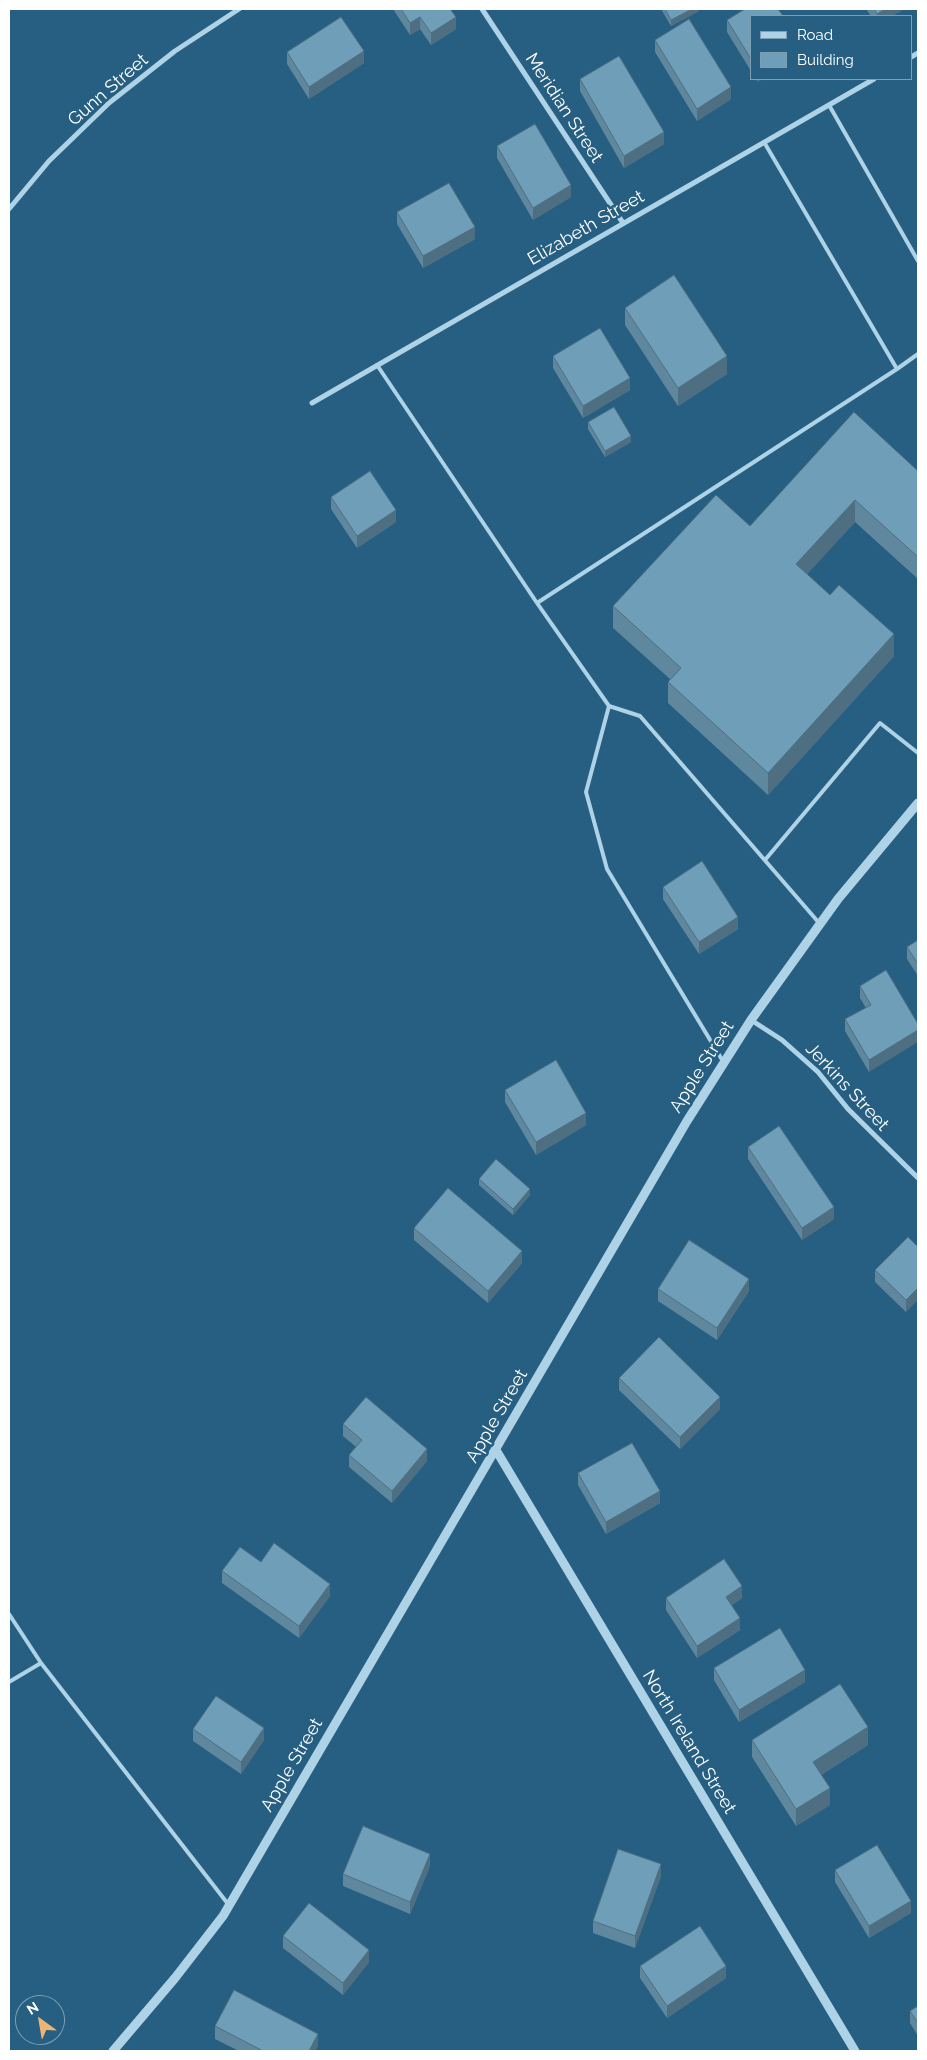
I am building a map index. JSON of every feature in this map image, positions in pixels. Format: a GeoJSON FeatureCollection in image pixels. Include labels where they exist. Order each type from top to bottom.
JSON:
{"type":"FeatureCollection","features":[{"type":"Feature","properties":{"kind":"street","name":"Gunn Street"},"geometry":{"type":"LineString","coordinates":[[9,208],[49,161],[109,103],[175,51],[239,9]]}},
{"type":"Feature","properties":{"kind":"street","name":"Meridian Street"},"geometry":{"type":"LineString","coordinates":[[482,9],[623,223]]}},
{"type":"Feature","properties":{"kind":"street","name":"Elizabeth Street"},"geometry":{"type":"LineString","coordinates":[[312,403],[872,80]]}},
{"type":"Feature","properties":{"kind":"street","name":"Apple Street"},"geometry":{"type":"LineString","coordinates":[[113,2051],[175,1978],[223,1916],[687,1121],[751,1020],[838,899],[918,803]]}},
{"type":"Feature","properties":{"kind":"street","name":"Jerkins Street"},"geometry":{"type":"LineString","coordinates":[[751,1020],[782,1040],[818,1072],[859,1121],[918,1178]]}},
{"type":"Feature","properties":{"kind":"street","name":"North Ireland Street"},"geometry":{"type":"LineString","coordinates":[[496,1450],[855,2051]]}},
{"type":"Feature","properties":{"kind":"lane"},"geometry":{"type":"LineString","coordinates":[[829,105],[918,261]]}},
{"type":"Feature","properties":{"kind":"lane"},"geometry":{"type":"LineString","coordinates":[[764,142],[897,369]]}},
{"type":"Feature","properties":{"kind":"lane"},"geometry":{"type":"LineString","coordinates":[[537,603],[918,356]]}},
{"type":"Feature","properties":{"kind":"lane"},"geometry":{"type":"LineString","coordinates":[[378,365],[537,603],[609,706],[640,716],[820,924]]}},
{"type":"Feature","properties":{"kind":"lane"},"geometry":{"type":"LineString","coordinates":[[609,706],[586,792],[606,869],[724,1063]]}},
{"type":"Feature","properties":{"kind":"lane"},"geometry":{"type":"LineString","coordinates":[[765,860],[880,723],[918,752]]}},
{"type":"Feature","properties":{"kind":"lane"},"geometry":{"type":"LineString","coordinates":[[9,1614],[41,1663],[229,1905]]}},
{"type":"Feature","properties":{"kind":"lane"},"geometry":{"type":"LineString","coordinates":[[9,1682],[41,1663]]}},
{"type":"Feature","properties":{"kind":"building"},"geometry":{"type":"Polygon","coordinates":[[[401,9],[450,9],[456,17],[431,33],[420,17],[410,23],[401,9]]]}},
{"type":"Feature","properties":{"kind":"building"},"geometry":{"type":"Polygon","coordinates":[[[665,9],[692,9],[671,20],[665,9]]]}},
{"type":"Feature","properties":{"kind":"building"},"geometry":{"type":"Polygon","coordinates":[[[745,9],[778,9],[782,15],[750,15],[750,57],[727,20],[745,9]]]}},
{"type":"Feature","properties":{"kind":"building"},"geometry":{"type":"Polygon","coordinates":[[[874,9],[885,9],[877,14],[874,9]]]}},
{"type":"Feature","properties":{"kind":"building"},"geometry":{"type":"Polygon","coordinates":[[[341,17],[364,51],[309,87],[287,52],[341,17]]]}},
{"type":"Feature","properties":{"kind":"building"},"geometry":{"type":"Polygon","coordinates":[[[689,19],[731,87],[697,109],[655,40],[689,19]]]}},
{"type":"Feature","properties":{"kind":"building"},"geometry":{"type":"Polygon","coordinates":[[[619,56],[664,132],[624,156],[580,79],[619,56]]]}},
{"type":"Feature","properties":{"kind":"building"},"geometry":{"type":"Polygon","coordinates":[[[535,124],[571,185],[533,208],[497,146],[535,124]]]}},
{"type":"Feature","properties":{"kind":"building"},"geometry":{"type":"Polygon","coordinates":[[[449,183],[475,227],[423,256],[397,212],[449,183]]]}},
{"type":"Feature","properties":{"kind":"building"},"geometry":{"type":"Polygon","coordinates":[[[674,275],[727,356],[678,388],[625,308],[674,275]]]}},
{"type":"Feature","properties":{"kind":"building"},"geometry":{"type":"Polygon","coordinates":[[[600,328],[630,378],[583,406],[553,356],[600,328]]]}},
{"type":"Feature","properties":{"kind":"building"},"geometry":{"type":"Polygon","coordinates":[[[614,407],[631,436],[605,451],[588,422],[614,407]]]}},
{"type":"Feature","properties":{"kind":"building"},"geometry":{"type":"Polygon","coordinates":[[[854,412],[918,471],[918,557],[855,500],[796,564],[830,595],[839,585],[894,634],[768,773],[668,682],[681,668],[613,606],[716,495],[750,526],[854,412]]]}},
{"type":"Feature","properties":{"kind":"building"},"geometry":{"type":"Polygon","coordinates":[[[370,471],[396,510],[357,536],[331,497],[370,471]]]}},
{"type":"Feature","properties":{"kind":"building"},"geometry":{"type":"Polygon","coordinates":[[[702,861],[738,917],[699,942],[663,887],[702,861]]]}},
{"type":"Feature","properties":{"kind":"building"},"geometry":{"type":"Polygon","coordinates":[[[918,940],[918,964],[907,947],[918,940]]]}},
{"type":"Feature","properties":{"kind":"building"},"geometry":{"type":"Polygon","coordinates":[[[886,970],[918,1024],[918,1030],[869,1060],[845,1019],[871,1005],[860,986],[886,970]]]}},
{"type":"Feature","properties":{"kind":"building"},"geometry":{"type":"Polygon","coordinates":[[[556,1060],[586,1113],[536,1142],[505,1090],[556,1060]]]}},
{"type":"Feature","properties":{"kind":"building"},"geometry":{"type":"Polygon","coordinates":[[[779,1126],[834,1207],[802,1228],[748,1147],[779,1126]]]}},
{"type":"Feature","properties":{"kind":"building"},"geometry":{"type":"Polygon","coordinates":[[[496,1159],[530,1189],[513,1209],[479,1179],[496,1159]]]}},
{"type":"Feature","properties":{"kind":"building"},"geometry":{"type":"Polygon","coordinates":[[[448,1188],[522,1251],[488,1291],[414,1228],[448,1188]]]}},
{"type":"Feature","properties":{"kind":"building"},"geometry":{"type":"Polygon","coordinates":[[[908,1237],[918,1247],[918,1288],[906,1300],[875,1270],[908,1237]]]}},
{"type":"Feature","properties":{"kind":"building"},"geometry":{"type":"Polygon","coordinates":[[[689,1240],[749,1279],[717,1328],[658,1289],[689,1240]]]}},
{"type":"Feature","properties":{"kind":"building"},"geometry":{"type":"Polygon","coordinates":[[[659,1337],[720,1397],[680,1437],[619,1378],[659,1337]]]}},
{"type":"Feature","properties":{"kind":"building"},"geometry":{"type":"Polygon","coordinates":[[[366,1397],[427,1449],[392,1491],[349,1455],[362,1440],[343,1424],[366,1397]]]}},
{"type":"Feature","properties":{"kind":"building"},"geometry":{"type":"Polygon","coordinates":[[[632,1443],[660,1491],[606,1522],[578,1473],[632,1443]]]}},
{"type":"Feature","properties":{"kind":"building"},"geometry":{"type":"Polygon","coordinates":[[[274,1543],[330,1584],[299,1626],[222,1571],[240,1547],[261,1562],[274,1543]]]}},
{"type":"Feature","properties":{"kind":"building"},"geometry":{"type":"Polygon","coordinates":[[[724,1559],[742,1586],[726,1597],[740,1618],[697,1646],[666,1598],[724,1559]]]}},
{"type":"Feature","properties":{"kind":"building"},"geometry":{"type":"Polygon","coordinates":[[[780,1628],[805,1670],[739,1710],[714,1668],[780,1628]]]}},
{"type":"Feature","properties":{"kind":"building"},"geometry":{"type":"Polygon","coordinates":[[[840,1684],[868,1727],[813,1762],[830,1788],[796,1809],[752,1740],[840,1684]]]}},
{"type":"Feature","properties":{"kind":"building"},"geometry":{"type":"Polygon","coordinates":[[[216,1696],[264,1728],[241,1762],[193,1729],[216,1696]]]}},
{"type":"Feature","properties":{"kind":"building"},"geometry":{"type":"Polygon","coordinates":[[[363,1826],[430,1854],[410,1902],[343,1874],[363,1826]]]}},
{"type":"Feature","properties":{"kind":"building"},"geometry":{"type":"Polygon","coordinates":[[[877,1845],[911,1901],[869,1926],[835,1870],[877,1845]]]}},
{"type":"Feature","properties":{"kind":"building"},"geometry":{"type":"Polygon","coordinates":[[[618,1849],[661,1864],[635,1936],[593,1921],[618,1849]]]}},
{"type":"Feature","properties":{"kind":"building"},"geometry":{"type":"Polygon","coordinates":[[[309,1903],[369,1950],[343,1983],[283,1936],[309,1903]]]}},
{"type":"Feature","properties":{"kind":"building"},"geometry":{"type":"Polygon","coordinates":[[[700,1926],[726,1966],[667,2006],[640,1966],[700,1926]]]}},
{"type":"Feature","properties":{"kind":"building"},"geometry":{"type":"Polygon","coordinates":[[[234,1990],[318,2034],[309,2051],[263,2051],[215,2026],[234,1990]]]}},
{"type":"Feature","properties":{"kind":"building"},"geometry":{"type":"Polygon","coordinates":[[[918,2006],[918,2023],[910,2011],[918,2006]]]}}]}
